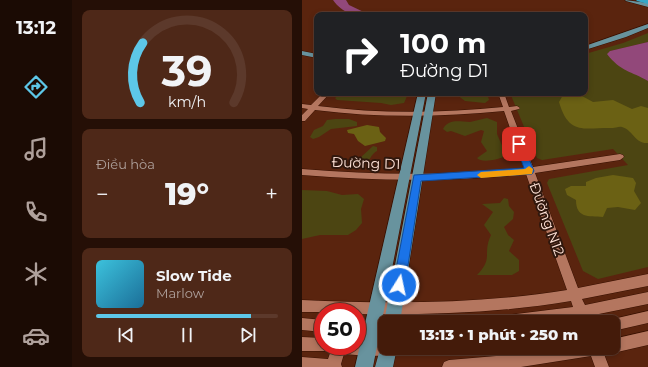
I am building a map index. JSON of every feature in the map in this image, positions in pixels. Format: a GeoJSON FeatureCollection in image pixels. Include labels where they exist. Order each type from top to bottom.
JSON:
{"type":"FeatureCollection","features":[{"type":"Feature","properties":{"kind":"highway"},"geometry":{"type":"LineString","coordinates":[[639,0],[648,4]]}},
{"type":"Feature","properties":{"kind":"main road"},"geometry":{"type":"LineString","coordinates":[[628,0],[648,4]]}},
{"type":"Feature","properties":{"kind":"main road"},"geometry":{"type":"LineString","coordinates":[[588,47],[624,36],[648,26]]}},
{"type":"Feature","properties":{"kind":"main road"},"geometry":{"type":"LineString","coordinates":[[302,53],[314,55]]}},
{"type":"Feature","properties":{"kind":"main road"},"geometry":{"type":"LineString","coordinates":[[393,315],[411,178],[423,113],[422,96]]}},
{"type":"Feature","properties":{"kind":"main road"},"geometry":{"type":"LineString","coordinates":[[423,113],[431,96]]}},
{"type":"Feature","properties":{"kind":"main road"},"geometry":{"type":"LineString","coordinates":[[378,323],[376,310],[411,178]]}},
{"type":"Feature","properties":{"kind":"main road"},"geometry":{"type":"LineString","coordinates":[[364,367],[368,349],[378,331]]}},
{"type":"Feature","properties":{"kind":"main road"},"geometry":{"type":"LineString","coordinates":[[384,367],[387,355]]}},
{"type":"Feature","properties":{"kind":"street"},"geometry":{"type":"LineString","coordinates":[[302,119],[324,96]]}},
{"type":"Feature","properties":{"kind":"street","name":"Đường N12"},"geometry":{"type":"LineString","coordinates":[[502,96],[582,315]]}},
{"type":"Feature","properties":{"kind":"street"},"geometry":{"type":"LineString","coordinates":[[302,106],[359,112],[423,113],[517,108]]}},
{"type":"Feature","properties":{"kind":"street","name":"Đường D1"},"geometry":{"type":"LineString","coordinates":[[302,172],[411,178],[529,171],[620,157]]}},
{"type":"Feature","properties":{"kind":"street"},"geometry":{"type":"LineString","coordinates":[[402,315],[575,295],[648,280]]}},
{"type":"Feature","properties":{"kind":"street"},"geometry":{"type":"LineString","coordinates":[[590,315],[648,298]]}},
{"type":"Feature","properties":{"kind":"street"},"geometry":{"type":"LineString","coordinates":[[302,306],[314,307]]}},
{"type":"Feature","properties":{"kind":"street"},"geometry":{"type":"LineString","coordinates":[[366,310],[376,310],[390,315]]}},
{"type":"Feature","properties":{"kind":"street"},"geometry":{"type":"LineString","coordinates":[[620,323],[648,317]]}},
{"type":"Feature","properties":{"kind":"street"},"geometry":{"type":"LineString","coordinates":[[302,324],[314,325]]}},
{"type":"Feature","properties":{"kind":"street"},"geometry":{"type":"LineString","coordinates":[[366,328],[378,329]]}},
{"type":"Feature","properties":{"kind":"street"},"geometry":{"type":"LineString","coordinates":[[620,344],[648,338]]}},
{"type":"Feature","properties":{"kind":"street"},"geometry":{"type":"LineString","coordinates":[[302,344],[314,345]]}},
{"type":"Feature","properties":{"kind":"street"},"geometry":{"type":"LineString","coordinates":[[368,349],[378,348]]}},
{"type":"Feature","properties":{"kind":"street"},"geometry":{"type":"LineString","coordinates":[[302,364],[334,367],[335,355]]}},
{"type":"Feature","properties":{"kind":"street"},"geometry":{"type":"LineString","coordinates":[[449,367],[508,362],[556,355]]}},
{"type":"Feature","properties":{"kind":"street"},"geometry":{"type":"LineString","coordinates":[[599,355],[602,367]]}},
{"type":"Feature","properties":{"kind":"shaded area"},"geometry":{"type":"Polygon","coordinates":[[[333,0],[346,0],[349,5],[364,12],[347,12],[333,0]]]}},
{"type":"Feature","properties":{"kind":"shaded area"},"geometry":{"type":"Polygon","coordinates":[[[648,33],[648,42],[610,51],[648,81],[648,267],[598,279],[583,271],[547,183],[549,179],[628,165],[613,149],[542,160],[537,158],[511,96],[588,96],[588,53],[623,43],[648,33]]]}},
{"type":"Feature","properties":{"kind":"shaded area"},"geometry":{"type":"Polygon","coordinates":[[[648,42],[648,81],[622,68],[607,54],[610,51],[648,42]]]}},
{"type":"Feature","properties":{"kind":"shaded area"},"geometry":{"type":"Polygon","coordinates":[[[337,96],[407,96],[404,103],[391,105],[337,100],[335,98],[337,96]]]}},
{"type":"Feature","properties":{"kind":"shaded area"},"geometry":{"type":"Polygon","coordinates":[[[458,96],[488,96],[489,100],[485,103],[465,101],[458,96]]]}},
{"type":"Feature","properties":{"kind":"shaded area"},"geometry":{"type":"Polygon","coordinates":[[[562,96],[582,96],[593,102],[613,100],[632,109],[641,106],[648,108],[648,143],[640,141],[622,127],[587,129],[573,125],[568,121],[563,113],[559,102],[562,96]]]}},
{"type":"Feature","properties":{"kind":"shaded area"},"geometry":{"type":"Polygon","coordinates":[[[487,118],[497,122],[497,134],[504,150],[503,157],[497,159],[485,161],[477,158],[487,151],[481,142],[484,131],[481,130],[465,136],[451,131],[447,132],[443,129],[448,123],[452,122],[470,122],[487,118]]]}},
{"type":"Feature","properties":{"kind":"shaded area"},"geometry":{"type":"Polygon","coordinates":[[[349,119],[357,122],[357,126],[331,129],[319,137],[313,139],[310,137],[314,130],[323,126],[327,120],[349,119]]]}},
{"type":"Feature","properties":{"kind":"shaded area"},"geometry":{"type":"Polygon","coordinates":[[[367,125],[379,127],[380,132],[386,138],[385,141],[365,146],[358,141],[354,134],[348,133],[347,130],[367,125]]]}},
{"type":"Feature","properties":{"kind":"shaded area"},"geometry":{"type":"Polygon","coordinates":[[[373,146],[377,147],[377,151],[367,163],[361,164],[360,158],[373,146]]]}},
{"type":"Feature","properties":{"kind":"shaded area"},"geometry":{"type":"Polygon","coordinates":[[[613,175],[633,178],[636,183],[634,191],[641,203],[635,210],[618,207],[607,208],[603,217],[588,216],[584,215],[578,210],[576,200],[567,195],[565,189],[571,186],[586,186],[586,182],[596,178],[613,175]]]}},
{"type":"Feature","properties":{"kind":"shaded area"},"geometry":{"type":"Polygon","coordinates":[[[302,190],[327,191],[342,195],[358,194],[364,199],[361,209],[362,223],[356,230],[348,235],[320,235],[302,239],[302,190]]]}},
{"type":"Feature","properties":{"kind":"shaded area"},"geometry":{"type":"Polygon","coordinates":[[[504,198],[508,199],[509,206],[514,212],[513,219],[504,227],[508,235],[514,240],[509,251],[519,260],[519,271],[512,275],[477,275],[487,260],[487,247],[491,235],[484,225],[493,212],[482,204],[500,203],[504,198]]]}},
{"type":"Feature","properties":{"kind":"slow traffic"},"geometry":{"type":"LineString","coordinates":[[481,175],[529,171],[529,169]]}},
{"type":"Feature","properties":{"kind":"route"},"geometry":{"type":"LineString","coordinates":[[399,285],[417,178],[456,177],[529,171],[519,144]]}}]}
